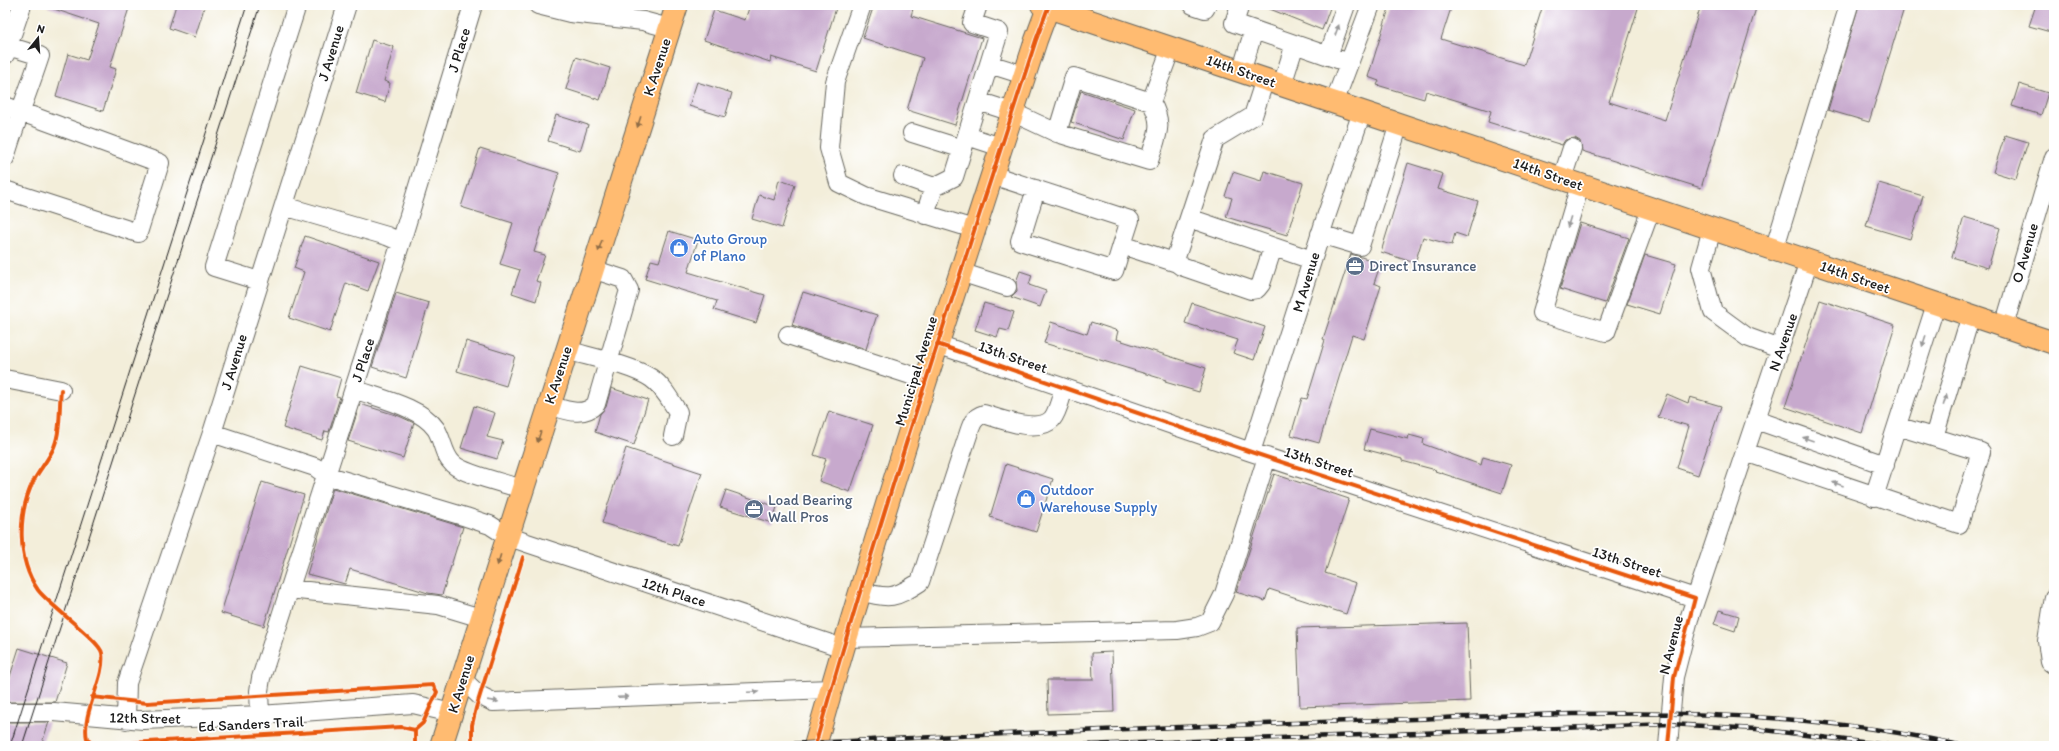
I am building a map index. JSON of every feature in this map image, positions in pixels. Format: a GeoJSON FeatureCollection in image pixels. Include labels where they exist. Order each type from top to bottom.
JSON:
{"type":"FeatureCollection","features":[{"type":"Feature","properties":{"kind":"main road","name":"K Avenue"},"geometry":{"type":"LineString","coordinates":[[441,746],[677,5]]}},
{"type":"Feature","properties":{"kind":"main road","name":"14th Street"},"geometry":{"type":"LineString","coordinates":[[1047,6],[2054,343]]}},
{"type":"Feature","properties":{"kind":"main road","name":"Municipal Avenue"},"geometry":{"type":"LineString","coordinates":[[815,746],[844,643],[937,344],[1047,6]]}},
{"type":"Feature","properties":{"kind":"street"},"geometry":{"type":"LineString","coordinates":[[5,158],[12,109],[29,88],[40,56],[7,51],[22,5]]}},
{"type":"Feature","properties":{"kind":"street"},"geometry":{"type":"LineString","coordinates":[[259,281],[214,267],[297,5]]}},
{"type":"Feature","properties":{"kind":"street","name":"J Avenue"},"geometry":{"type":"LineString","coordinates":[[126,720],[127,683],[212,433],[347,5]]}},
{"type":"Feature","properties":{"kind":"street","name":"J Place"},"geometry":{"type":"LineString","coordinates":[[260,715],[259,691],[261,678],[401,242],[473,5]]}},
{"type":"Feature","properties":{"kind":"street"},"geometry":{"type":"LineString","coordinates":[[538,5],[570,13],[643,20],[669,28]]}},
{"type":"Feature","properties":{"kind":"street"},"geometry":{"type":"LineString","coordinates":[[862,5],[835,82],[829,148],[839,183],[866,196],[974,229]]}},
{"type":"Feature","properties":{"kind":"street"},"geometry":{"type":"LineString","coordinates":[[925,215],[934,188],[954,177],[999,32],[972,23],[978,5]]}},
{"type":"Feature","properties":{"kind":"street"},"geometry":{"type":"LineString","coordinates":[[1193,5],[1205,9],[1207,5]]}},
{"type":"Feature","properties":{"kind":"street"},"geometry":{"type":"LineString","coordinates":[[1240,5],[1234,23],[1349,63]]}},
{"type":"Feature","properties":{"kind":"street"},"geometry":{"type":"LineString","coordinates":[[1328,56],[1346,5]]}},
{"type":"Feature","properties":{"kind":"street"},"geometry":{"type":"LineString","coordinates":[[1334,103],[1371,5]]}},
{"type":"Feature","properties":{"kind":"street"},"geometry":{"type":"LineString","coordinates":[[1774,250],[1849,5]]}},
{"type":"Feature","properties":{"kind":"street"},"geometry":{"type":"LineString","coordinates":[[1241,72],[1254,30]]}},
{"type":"Feature","properties":{"kind":"street"},"geometry":{"type":"LineString","coordinates":[[1177,263],[1176,257],[1215,139],[1253,116],[1295,44]]}},
{"type":"Feature","properties":{"kind":"street"},"geometry":{"type":"LineString","coordinates":[[1151,102],[1171,48]]}},
{"type":"Feature","properties":{"kind":"street"},"geometry":{"type":"LineString","coordinates":[[990,64],[1024,75]]}},
{"type":"Feature","properties":{"kind":"street"},"geometry":{"type":"LineString","coordinates":[[978,101],[1012,112],[1057,133],[1149,161],[1160,124],[1158,114],[1151,102],[1074,77],[1057,133]]}},
{"type":"Feature","properties":{"kind":"street"},"geometry":{"type":"LineString","coordinates":[[5,190],[138,233],[160,162],[12,109]]}},
{"type":"Feature","properties":{"kind":"street","name":"M Avenue"},"geometry":{"type":"LineString","coordinates":[[844,643],[1177,630],[1197,627],[1210,622],[1224,594],[1259,455],[1312,260],[1362,112]]}},
{"type":"Feature","properties":{"kind":"street"},"geometry":{"type":"LineString","coordinates":[[1320,234],[1360,246],[1399,124]]}},
{"type":"Feature","properties":{"kind":"street"},"geometry":{"type":"LineString","coordinates":[[912,133],[965,143],[1001,147]]}},
{"type":"Feature","properties":{"kind":"street"},"geometry":{"type":"LineString","coordinates":[[1572,148],[1571,182],[1542,313],[1606,332],[1651,209]]}},
{"type":"Feature","properties":{"kind":"street","name":"O Avenue"},"geometry":{"type":"LineString","coordinates":[[2004,326],[2047,203],[2054,156]]}},
{"type":"Feature","properties":{"kind":"street"},"geometry":{"type":"LineString","coordinates":[[992,174],[1130,220],[1114,271],[1020,242],[1036,189]]}},
{"type":"Feature","properties":{"kind":"street"},"geometry":{"type":"LineString","coordinates":[[903,176],[934,188]]}},
{"type":"Feature","properties":{"kind":"street"},"geometry":{"type":"LineString","coordinates":[[284,206],[387,236],[401,242]]}},
{"type":"Feature","properties":{"kind":"street"},"geometry":{"type":"LineString","coordinates":[[1189,218],[1312,260]]}},
{"type":"Feature","properties":{"kind":"street"},"geometry":{"type":"LineString","coordinates":[[1712,229],[1701,268],[1713,312],[1747,337],[1780,349]]}},
{"type":"Feature","properties":{"kind":"street"},"geometry":{"type":"LineString","coordinates":[[1122,245],[1251,290],[1257,289],[1261,284],[1273,247]]}},
{"type":"Feature","properties":{"kind":"street","name":"N Avenue"},"geometry":{"type":"LineString","coordinates":[[1668,746],[1674,678],[1696,598],[1809,261]]}},
{"type":"Feature","properties":{"kind":"street"},"geometry":{"type":"LineString","coordinates":[[549,405],[578,412],[590,410],[596,404],[629,290],[623,279],[592,269]]}},
{"type":"Feature","properties":{"kind":"street"},"geometry":{"type":"LineString","coordinates":[[960,272],[1007,287]]}},
{"type":"Feature","properties":{"kind":"street"},"geometry":{"type":"LineString","coordinates":[[1874,497],[1936,304]]}},
{"type":"Feature","properties":{"kind":"street"},"geometry":{"type":"LineString","coordinates":[[1934,437],[1971,316]]}},
{"type":"Feature","properties":{"kind":"street"},"geometry":{"type":"LineString","coordinates":[[788,335],[926,380]]}},
{"type":"Feature","properties":{"kind":"street","name":"13th Street"},"geometry":{"type":"LineString","coordinates":[[937,344],[1259,455],[1696,598]]}},
{"type":"Feature","properties":{"kind":"street"},"geometry":{"type":"LineString","coordinates":[[566,350],[608,362],[651,378],[667,395],[678,412],[673,436]]}},
{"type":"Feature","properties":{"kind":"street"},"geometry":{"type":"LineString","coordinates":[[5,379],[61,390]]}},
{"type":"Feature","properties":{"kind":"street"},"geometry":{"type":"LineString","coordinates":[[860,591],[891,597],[900,595],[920,582],[971,427],[978,416],[984,414],[1025,425],[1039,426],[1046,424],[1052,419],[1064,388]]}},
{"type":"Feature","properties":{"kind":"street"},"geometry":{"type":"LineString","coordinates":[[354,389],[408,408],[423,417],[435,427],[449,459],[454,465],[464,471],[522,489]]}},
{"type":"Feature","properties":{"kind":"street"},"geometry":{"type":"LineString","coordinates":[[1756,420],[1885,465]]}},
{"type":"Feature","properties":{"kind":"street"},"geometry":{"type":"LineString","coordinates":[[1745,452],[1874,497],[1959,524],[1981,452],[1897,426]]}},
{"type":"Feature","properties":{"kind":"street","name":"12th Place"},"geometry":{"type":"LineString","coordinates":[[212,433],[314,468],[326,475],[490,525],[507,536],[844,643]]}},
{"type":"Feature","properties":{"kind":"street"},"geometry":{"type":"LineString","coordinates":[[289,590],[438,605],[481,618]]}},
{"type":"Feature","properties":{"kind":"street"},"geometry":{"type":"LineString","coordinates":[[2054,597],[2047,641],[2050,662],[2054,664]]}},
{"type":"Feature","properties":{"kind":"street"},"geometry":{"type":"LineString","coordinates":[[462,680],[479,695],[492,702],[831,689]]}},
{"type":"Feature","properties":{"kind":"street","name":"12th Street"},"geometry":{"type":"LineString","coordinates":[[5,712],[54,712],[126,720],[260,715],[413,704],[452,713]]}},
{"type":"Feature","properties":{"kind":"building"},"geometry":{"type":"Polygon","coordinates":[[[48,5],[130,5],[110,67],[116,69],[103,111],[56,96],[68,54],[87,60],[99,24],[48,7],[48,5]]]}},
{"type":"Feature","properties":{"kind":"building"},"geometry":{"type":"Polygon","coordinates":[[[176,5],[205,5],[195,37],[169,28],[176,5]]]}},
{"type":"Feature","properties":{"kind":"building"},"geometry":{"type":"Polygon","coordinates":[[[750,5],[837,5],[816,71],[771,57],[770,62],[704,40],[714,10],[745,20],[750,5]]]}},
{"type":"Feature","properties":{"kind":"building"},"geometry":{"type":"Polygon","coordinates":[[[874,5],[914,5],[911,16],[982,38],[955,125],[907,110],[923,58],[863,38],[874,5]]]}},
{"type":"Feature","properties":{"kind":"building"},"geometry":{"type":"Polygon","coordinates":[[[1260,5],[1331,5],[1322,30],[1260,5]]]}},
{"type":"Feature","properties":{"kind":"building"},"geometry":{"type":"Polygon","coordinates":[[[1390,5],[1452,5],[1441,39],[1524,65],[1543,5],[1639,5],[1609,102],[1665,120],[1701,5],[1757,5],[1701,188],[1582,151],[1580,141],[1575,138],[1565,140],[1562,145],[1488,122],[1491,111],[1426,91],[1424,99],[1377,85],[1379,81],[1368,77],[1390,5]]]}},
{"type":"Feature","properties":{"kind":"building"},"geometry":{"type":"Polygon","coordinates":[[[1859,5],[1905,5],[1869,122],[1828,110],[1859,5]]]}},
{"type":"Feature","properties":{"kind":"building"},"geometry":{"type":"Polygon","coordinates":[[[2036,5],[2054,5],[2054,33],[2029,26],[2036,5]]]}},
{"type":"Feature","properties":{"kind":"building"},"geometry":{"type":"Polygon","coordinates":[[[372,40],[394,47],[384,81],[390,83],[385,102],[356,93],[372,40]]]}},
{"type":"Feature","properties":{"kind":"building"},"geometry":{"type":"Polygon","coordinates":[[[576,57],[610,68],[600,100],[566,89],[576,57]]]}},
{"type":"Feature","properties":{"kind":"building"},"geometry":{"type":"Polygon","coordinates":[[[697,82],[732,93],[725,117],[689,106],[697,82]]]}},
{"type":"Feature","properties":{"kind":"building"},"geometry":{"type":"Polygon","coordinates":[[[2019,84],[2048,93],[2041,115],[2012,106],[2019,84]]]}},
{"type":"Feature","properties":{"kind":"building"},"geometry":{"type":"Polygon","coordinates":[[[1081,91],[1135,109],[1124,140],[1071,122],[1081,91]]]}},
{"type":"Feature","properties":{"kind":"building"},"geometry":{"type":"Polygon","coordinates":[[[556,115],[588,125],[580,151],[548,141],[556,115]]]}},
{"type":"Feature","properties":{"kind":"building"},"geometry":{"type":"Polygon","coordinates":[[[2005,135],[2028,142],[2016,179],[1993,172],[2005,135]]]}},
{"type":"Feature","properties":{"kind":"building"},"geometry":{"type":"Polygon","coordinates":[[[480,148],[559,173],[534,252],[545,255],[536,281],[541,283],[536,301],[512,293],[520,270],[500,264],[513,223],[461,207],[480,148]]]}},
{"type":"Feature","properties":{"kind":"building"},"geometry":{"type":"Polygon","coordinates":[[[1408,163],[1443,174],[1438,189],[1478,201],[1467,237],[1455,233],[1452,245],[1423,237],[1415,263],[1381,252],[1408,163]]]}},
{"type":"Feature","properties":{"kind":"building"},"geometry":{"type":"Polygon","coordinates":[[[1264,171],[1303,183],[1287,235],[1226,217],[1232,198],[1225,196],[1233,172],[1261,181],[1264,171]]]}},
{"type":"Feature","properties":{"kind":"building"},"geometry":{"type":"Polygon","coordinates":[[[779,180],[795,185],[782,228],[752,219],[759,195],[774,200],[779,180]]]}},
{"type":"Feature","properties":{"kind":"building"},"geometry":{"type":"Polygon","coordinates":[[[1879,183],[1923,196],[1910,239],[1866,226],[1879,183]]]}},
{"type":"Feature","properties":{"kind":"building"},"geometry":{"type":"Polygon","coordinates":[[[1964,217],[2000,228],[1988,268],[1952,257],[1964,217]]]}},
{"type":"Feature","properties":{"kind":"building"},"geometry":{"type":"Polygon","coordinates":[[[1580,223],[1629,238],[1605,303],[1560,289],[1580,223]]]}},
{"type":"Feature","properties":{"kind":"building"},"geometry":{"type":"Polygon","coordinates":[[[669,231],[698,240],[688,272],[765,295],[756,323],[714,310],[717,301],[645,279],[651,260],[659,262],[669,231]]]}},
{"type":"Feature","properties":{"kind":"building"},"geometry":{"type":"Polygon","coordinates":[[[305,236],[379,261],[368,291],[346,283],[330,332],[289,318],[304,272],[294,268],[305,236]]]}},
{"type":"Feature","properties":{"kind":"building"},"geometry":{"type":"Polygon","coordinates":[[[1351,254],[1381,263],[1374,283],[1381,286],[1364,339],[1352,335],[1319,443],[1291,435],[1302,398],[1307,399],[1325,340],[1323,339],[1351,254]]]}},
{"type":"Feature","properties":{"kind":"building"},"geometry":{"type":"Polygon","coordinates":[[[1645,255],[1676,264],[1660,314],[1627,304],[1645,255]]]}},
{"type":"Feature","properties":{"kind":"building"},"geometry":{"type":"Polygon","coordinates":[[[1020,271],[1032,275],[1029,285],[1046,291],[1040,307],[1011,297],[1017,291],[1016,282],[1020,271]]]}},
{"type":"Feature","properties":{"kind":"building"},"geometry":{"type":"Polygon","coordinates":[[[803,292],[877,315],[866,349],[792,325],[803,292]]]}},
{"type":"Feature","properties":{"kind":"building"},"geometry":{"type":"Polygon","coordinates":[[[396,293],[429,303],[406,378],[372,367],[396,293]]]}},
{"type":"Feature","properties":{"kind":"building"},"geometry":{"type":"Polygon","coordinates":[[[1820,300],[1895,325],[1862,433],[1785,407],[1820,300]]]}},
{"type":"Feature","properties":{"kind":"building"},"geometry":{"type":"Polygon","coordinates":[[[984,303],[1014,312],[1008,331],[1000,329],[997,337],[975,330],[984,303]]]}},
{"type":"Feature","properties":{"kind":"building"},"geometry":{"type":"Polygon","coordinates":[[[1192,303],[1265,327],[1254,360],[1233,353],[1238,340],[1185,323],[1192,303]]]}},
{"type":"Feature","properties":{"kind":"building"},"geometry":{"type":"Polygon","coordinates":[[[1051,322],[1087,334],[1091,322],[1118,331],[1116,339],[1206,368],[1199,392],[1165,382],[1166,380],[1044,343],[1051,322]]]}},
{"type":"Feature","properties":{"kind":"building"},"geometry":{"type":"Polygon","coordinates":[[[466,341],[515,356],[506,386],[457,371],[466,341]]]}},
{"type":"Feature","properties":{"kind":"building"},"geometry":{"type":"Polygon","coordinates":[[[302,366],[341,378],[336,396],[340,397],[329,432],[325,431],[322,440],[283,428],[302,366]]]}},
{"type":"Feature","properties":{"kind":"building"},"geometry":{"type":"Polygon","coordinates":[[[611,388],[648,400],[634,445],[595,432],[600,414],[606,407],[611,388]]]}},
{"type":"Feature","properties":{"kind":"building"},"geometry":{"type":"Polygon","coordinates":[[[1667,394],[1688,403],[1690,397],[1721,406],[1698,475],[1677,468],[1689,426],[1658,417],[1667,394]]]}},
{"type":"Feature","properties":{"kind":"building"},"geometry":{"type":"Polygon","coordinates":[[[360,404],[399,416],[414,423],[403,458],[348,441],[360,404]]]}},
{"type":"Feature","properties":{"kind":"building"},"geometry":{"type":"Polygon","coordinates":[[[474,406],[495,413],[487,437],[503,441],[497,459],[461,448],[474,406]]]}},
{"type":"Feature","properties":{"kind":"building"},"geometry":{"type":"Polygon","coordinates":[[[829,411],[873,425],[850,492],[819,481],[826,459],[814,455],[829,411]]]}},
{"type":"Feature","properties":{"kind":"building"},"geometry":{"type":"Polygon","coordinates":[[[1370,429],[1408,439],[1409,435],[1424,439],[1423,444],[1481,465],[1483,457],[1511,465],[1502,493],[1435,471],[1436,470],[1402,461],[1402,459],[1364,449],[1370,429]]]}},
{"type":"Feature","properties":{"kind":"building"},"geometry":{"type":"Polygon","coordinates":[[[626,448],[702,473],[678,546],[602,523],[626,448]]]}},
{"type":"Feature","properties":{"kind":"building"},"geometry":{"type":"Polygon","coordinates":[[[1006,464],[1053,479],[1036,532],[990,517],[1006,464]]]}},
{"type":"Feature","properties":{"kind":"building"},"geometry":{"type":"Polygon","coordinates":[[[1274,474],[1349,499],[1325,573],[1356,583],[1346,614],[1269,589],[1265,601],[1236,592],[1274,474]]]}},
{"type":"Feature","properties":{"kind":"building"},"geometry":{"type":"Polygon","coordinates":[[[262,482],[304,495],[264,626],[221,613],[262,482]]]}},
{"type":"Feature","properties":{"kind":"building"},"geometry":{"type":"Polygon","coordinates":[[[333,488],[463,527],[442,595],[428,593],[350,569],[345,584],[307,574],[333,488]]]}},
{"type":"Feature","properties":{"kind":"building"},"geometry":{"type":"Polygon","coordinates":[[[726,490],[777,507],[772,523],[720,507],[726,490]]]}},
{"type":"Feature","properties":{"kind":"building"},"geometry":{"type":"Polygon","coordinates":[[[1719,610],[1739,616],[1735,631],[1714,624],[1719,610]]]}},
{"type":"Feature","properties":{"kind":"building"},"geometry":{"type":"Polygon","coordinates":[[[1467,623],[1470,701],[1300,707],[1297,628],[1467,623]]]}},
{"type":"Feature","properties":{"kind":"building"},"geometry":{"type":"Polygon","coordinates":[[[19,648],[67,663],[55,702],[5,702],[5,692],[19,648]]]}},
{"type":"Feature","properties":{"kind":"building"},"geometry":{"type":"Polygon","coordinates":[[[1112,652],[1114,712],[1048,714],[1047,680],[1093,680],[1092,653],[1112,652]]]}},
{"type":"Feature","properties":{"kind":"building"},"geometry":{"type":"Polygon","coordinates":[[[5,722],[49,722],[41,746],[5,746],[5,722]]]}},
{"type":"Feature","properties":{"kind":"tram line"},"geometry":{"type":"LineString","coordinates":[[10,746],[247,5]]}},
{"type":"Feature","properties":{"kind":"tram line"},"geometry":{"type":"LineString","coordinates":[[22,746],[260,5]]}},
{"type":"Feature","properties":{"kind":"railway"},"geometry":{"type":"LineString","coordinates":[[751,746],[1144,728],[1527,715],[1600,714],[1746,716],[1819,722],[1892,732],[1964,746]]}},
{"type":"Feature","properties":{"kind":"railway"},"geometry":{"type":"LineString","coordinates":[[1056,746],[1670,724],[1756,729],[1894,746]]}},
{"type":"Feature","properties":{"kind":"cycle path"},"geometry":{"type":"LineString","coordinates":[[815,746],[867,569],[922,392],[1036,40],[1049,5]]}},
{"type":"Feature","properties":{"kind":"cycle path"},"geometry":{"type":"LineString","coordinates":[[937,344],[1251,452],[1695,598],[1674,677],[1668,746]]}},
{"type":"Feature","properties":{"kind":"cycle path","name":"Ed Sanders Trail"},"geometry":{"type":"LineString","coordinates":[[61,390],[59,426],[54,447],[34,480],[24,507],[22,521],[23,551],[26,565],[38,590],[93,640],[102,653],[100,673],[87,718],[87,739],[91,743],[97,745],[401,727],[415,730],[415,746]]}},
{"type":"Feature","properties":{"kind":"cycle path"},"geometry":{"type":"LineString","coordinates":[[472,746],[472,725],[476,708],[523,557]]}},
{"type":"Feature","properties":{"kind":"cycle path"},"geometry":{"type":"LineString","coordinates":[[92,697],[147,703],[433,685],[437,692],[423,723],[415,730]]}},
{"type":"Feature","properties":{"kind":"place","name":"Auto Group of Plano"},"geometry":{"type":"Point","coordinates":[679,248]}},
{"type":"Feature","properties":{"kind":"place","name":"Direct Insurance"},"geometry":{"type":"Point","coordinates":[1355,266]}},
{"type":"Feature","properties":{"kind":"place","name":"Outdoor Warehouse Supply"},"geometry":{"type":"Point","coordinates":[1026,499]}},
{"type":"Feature","properties":{"kind":"place","name":"Load Bearing Wall Pros"},"geometry":{"type":"Point","coordinates":[754,509]}}]}
